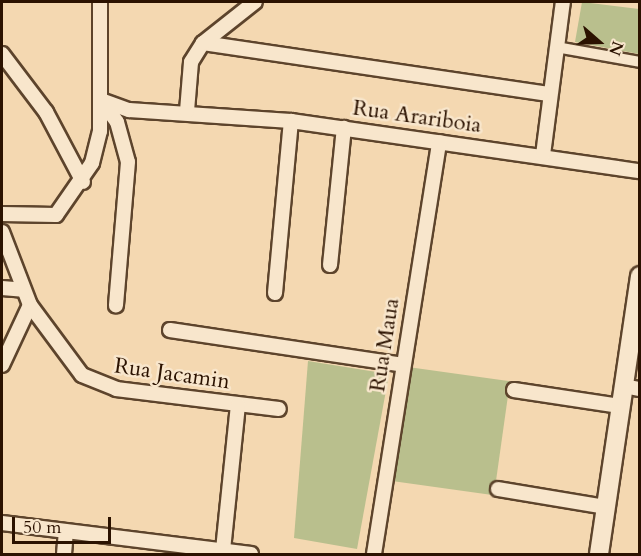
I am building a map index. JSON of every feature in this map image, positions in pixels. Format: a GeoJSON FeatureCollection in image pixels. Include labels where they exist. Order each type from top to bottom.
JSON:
{"type":"FeatureCollection","features":[{"type":"Feature","properties":{"kind":"main road"},"geometry":{"type":"LineString","coordinates":[[599,555],[620,406],[632,387],[639,276]]}},
{"type":"Feature","properties":{"kind":"street"},"geometry":{"type":"LineString","coordinates":[[2,214],[56,215],[83,182],[99,146],[100,2]]}},
{"type":"Feature","properties":{"kind":"street"},"geometry":{"type":"LineString","coordinates":[[187,111],[187,75],[203,43],[255,2]]}},
{"type":"Feature","properties":{"kind":"street"},"geometry":{"type":"LineString","coordinates":[[543,155],[563,2]]}},
{"type":"Feature","properties":{"kind":"street"},"geometry":{"type":"LineString","coordinates":[[203,43],[550,94]]}},
{"type":"Feature","properties":{"kind":"street"},"geometry":{"type":"LineString","coordinates":[[556,47],[639,62]]}},
{"type":"Feature","properties":{"kind":"street"},"geometry":{"type":"LineString","coordinates":[[2,54],[46,112],[83,182]]}},
{"type":"Feature","properties":{"kind":"street"},"geometry":{"type":"LineString","coordinates":[[101,100],[117,122],[128,162],[116,306]]}},
{"type":"Feature","properties":{"kind":"street","name":"Rua Arariboia"},"geometry":{"type":"LineString","coordinates":[[101,100],[129,110],[187,111],[291,121],[543,155],[639,171]]}},
{"type":"Feature","properties":{"kind":"street"},"geometry":{"type":"LineString","coordinates":[[275,293],[291,121]]}},
{"type":"Feature","properties":{"kind":"street"},"geometry":{"type":"LineString","coordinates":[[330,265],[344,128]]}},
{"type":"Feature","properties":{"kind":"street","name":"Rua Maua"},"geometry":{"type":"LineString","coordinates":[[374,555],[440,142]]}},
{"type":"Feature","properties":{"kind":"street","name":"Rua Jacamin"},"geometry":{"type":"LineString","coordinates":[[2,232],[30,305],[68,360],[94,383],[279,409]]}},
{"type":"Feature","properties":{"kind":"street"},"geometry":{"type":"LineString","coordinates":[[2,288],[23,290]]}},
{"type":"Feature","properties":{"kind":"street"},"geometry":{"type":"LineString","coordinates":[[2,365],[30,305]]}},
{"type":"Feature","properties":{"kind":"street"},"geometry":{"type":"LineString","coordinates":[[170,330],[403,365]]}},
{"type":"Feature","properties":{"kind":"street"},"geometry":{"type":"LineString","coordinates":[[514,390],[620,406]]}},
{"type":"Feature","properties":{"kind":"street"},"geometry":{"type":"LineString","coordinates":[[223,550],[238,405]]}},
{"type":"Feature","properties":{"kind":"street"},"geometry":{"type":"LineString","coordinates":[[498,489],[606,507]]}},
{"type":"Feature","properties":{"kind":"street"},"geometry":{"type":"LineString","coordinates":[[2,523],[66,534],[247,554]]}},
{"type":"Feature","properties":{"kind":"street"},"geometry":{"type":"LineString","coordinates":[[64,555],[66,534]]}},
{"type":"Feature","properties":{"kind":"green space"},"geometry":{"type":"Polygon","coordinates":[[[582,2],[639,9],[639,54],[575,42],[582,2]]]}},
{"type":"Feature","properties":{"kind":"green space"},"geometry":{"type":"Polygon","coordinates":[[[308,361],[389,374],[357,549],[294,538],[308,361]]]}},
{"type":"Feature","properties":{"kind":"green space"},"geometry":{"type":"Polygon","coordinates":[[[408,367],[510,381],[494,495],[392,481],[408,367]]]}}]}
